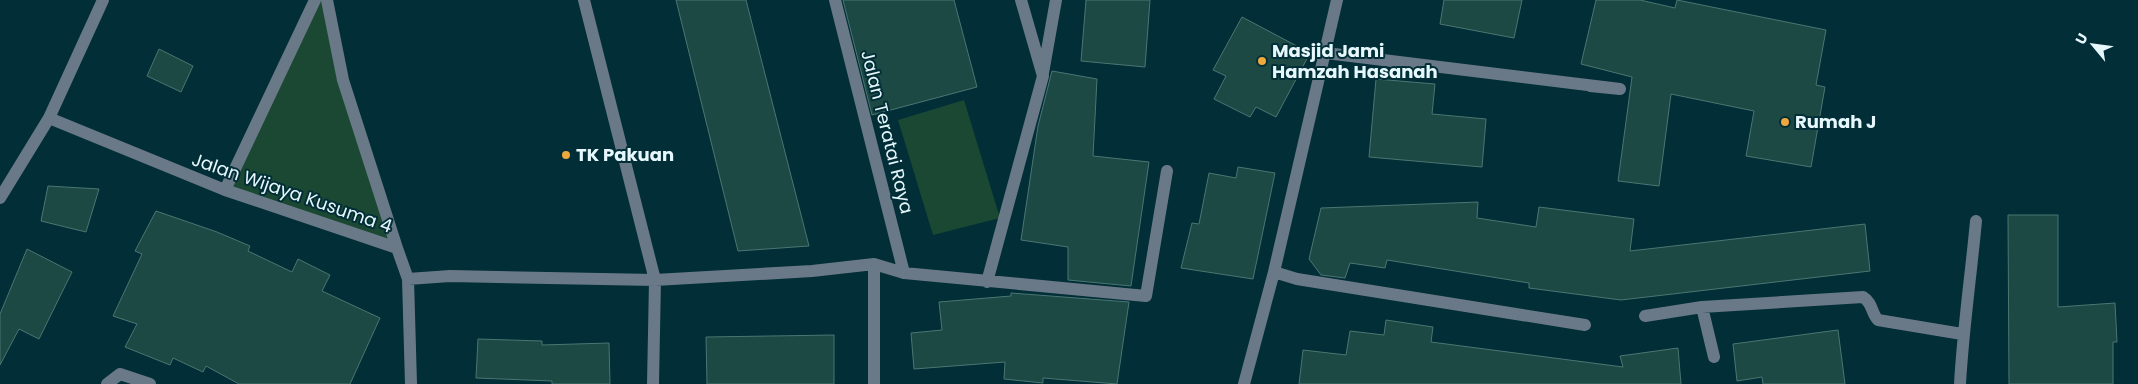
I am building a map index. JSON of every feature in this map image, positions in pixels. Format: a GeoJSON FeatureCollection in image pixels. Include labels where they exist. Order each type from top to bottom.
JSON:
{"type":"FeatureCollection","features":[{"type":"Feature","properties":{"kind":"street"},"geometry":{"type":"LineString","coordinates":[[0,198],[48,118],[103,0]]}},
{"type":"Feature","properties":{"kind":"street"},"geometry":{"type":"LineString","coordinates":[[224,190],[315,0]]}},
{"type":"Feature","properties":{"kind":"street"},"geometry":{"type":"LineString","coordinates":[[327,0],[342,80],[397,248]]}},
{"type":"Feature","properties":{"kind":"street"},"geometry":{"type":"LineString","coordinates":[[584,0],[655,280],[653,384]]}},
{"type":"Feature","properties":{"kind":"street","name":"Jalan Teratai Raya"},"geometry":{"type":"LineString","coordinates":[[835,0],[904,273]]}},
{"type":"Feature","properties":{"kind":"street"},"geometry":{"type":"LineString","coordinates":[[1021,0],[1043,76]]}},
{"type":"Feature","properties":{"kind":"street"},"geometry":{"type":"LineString","coordinates":[[987,282],[1043,76],[1056,0]]}},
{"type":"Feature","properties":{"kind":"street"},"geometry":{"type":"LineString","coordinates":[[1244,384],[1274,272],[1337,0]]}},
{"type":"Feature","properties":{"kind":"street"},"geometry":{"type":"LineString","coordinates":[[1326,53],[1620,90]]}},
{"type":"Feature","properties":{"kind":"street","name":"Jalan Wijaya Kusuma 4"},"geometry":{"type":"LineString","coordinates":[[48,118],[224,190],[397,248],[408,279],[411,384]]}},
{"type":"Feature","properties":{"kind":"street"},"geometry":{"type":"LineString","coordinates":[[408,279],[450,276],[655,280],[812,271],[874,264],[904,273],[1146,296],[1167,171]]}},
{"type":"Feature","properties":{"kind":"street"},"geometry":{"type":"LineString","coordinates":[[1960,384],[1962,334],[1971,275],[1976,221]]}},
{"type":"Feature","properties":{"kind":"street"},"geometry":{"type":"LineString","coordinates":[[874,264],[874,384]]}},
{"type":"Feature","properties":{"kind":"street"},"geometry":{"type":"LineString","coordinates":[[1274,272],[1297,279],[1585,326]]}},
{"type":"Feature","properties":{"kind":"street"},"geometry":{"type":"LineString","coordinates":[[1645,316],[1702,307],[1862,297],[1871,304],[1878,320],[1962,334]]}},
{"type":"Feature","properties":{"kind":"street"},"geometry":{"type":"LineString","coordinates":[[1702,307],[1714,357]]}},
{"type":"Feature","properties":{"kind":"street"},"geometry":{"type":"LineString","coordinates":[[108,384],[120,374],[150,384]]}},
{"type":"Feature","properties":{"kind":"green space"},"geometry":{"type":"Polygon","coordinates":[[[315,0],[327,0],[343,80],[397,248],[225,190],[315,0]]]}},
{"type":"Feature","properties":{"kind":"green space"},"geometry":{"type":"Polygon","coordinates":[[[964,100],[1000,218],[933,235],[898,120],[964,100]]]}},
{"type":"Feature","properties":{"kind":"building"},"geometry":{"type":"Polygon","coordinates":[[[676,0],[746,0],[809,246],[738,251],[676,0]]]}},
{"type":"Feature","properties":{"kind":"building"},"geometry":{"type":"Polygon","coordinates":[[[843,0],[954,0],[977,87],[872,115],[843,0]]]}},
{"type":"Feature","properties":{"kind":"building"},"geometry":{"type":"Polygon","coordinates":[[[1086,0],[1150,0],[1145,67],[1081,61],[1086,0]]]}},
{"type":"Feature","properties":{"kind":"building"},"geometry":{"type":"Polygon","coordinates":[[[1444,0],[1522,0],[1514,38],[1440,24],[1444,0]]]}},
{"type":"Feature","properties":{"kind":"building"},"geometry":{"type":"Polygon","coordinates":[[[1596,0],[1640,0],[1675,8],[1677,0],[1826,30],[1816,85],[1825,87],[1811,167],[1746,156],[1754,111],[1671,94],[1659,186],[1618,181],[1632,77],[1581,64],[1596,0]]]}},
{"type":"Feature","properties":{"kind":"building","name":"Masjid Jami Hamzah Hasanah"},"geometry":{"type":"Polygon","coordinates":[[[1242,17],[1310,53],[1276,117],[1256,107],[1250,117],[1214,99],[1226,76],[1213,70],[1242,17]]]}},
{"type":"Feature","properties":{"kind":"building"},"geometry":{"type":"Polygon","coordinates":[[[159,49],[193,66],[181,92],[147,76],[159,49]]]}},
{"type":"Feature","properties":{"kind":"building"},"geometry":{"type":"Polygon","coordinates":[[[1052,71],[1097,79],[1093,156],[1149,162],[1131,286],[1068,280],[1068,247],[1021,240],[1038,126],[1052,71]]]}},
{"type":"Feature","properties":{"kind":"building"},"geometry":{"type":"Polygon","coordinates":[[[1376,79],[1435,84],[1432,114],[1486,119],[1482,167],[1369,157],[1376,79]]]}},
{"type":"Feature","properties":{"kind":"building"},"geometry":{"type":"Polygon","coordinates":[[[1238,167],[1275,173],[1253,279],[1181,268],[1192,223],[1199,224],[1209,173],[1236,178],[1238,167]]]}},
{"type":"Feature","properties":{"kind":"building"},"geometry":{"type":"Polygon","coordinates":[[[48,186],[99,189],[86,232],[41,221],[48,186]]]}},
{"type":"Feature","properties":{"kind":"building"},"geometry":{"type":"Polygon","coordinates":[[[1478,202],[1477,218],[1536,227],[1539,207],[1634,219],[1630,251],[1865,224],[1870,271],[1621,300],[1529,288],[1529,283],[1387,260],[1385,268],[1350,263],[1345,278],[1321,275],[1309,259],[1321,208],[1478,202]]]}},
{"type":"Feature","properties":{"kind":"building"},"geometry":{"type":"Polygon","coordinates":[[[156,211],[217,232],[250,246],[248,251],[292,272],[298,259],[330,275],[322,291],[380,318],[350,384],[239,384],[206,366],[203,372],[173,358],[170,365],[125,347],[137,324],[113,316],[142,254],[135,251],[156,211]]]}},
{"type":"Feature","properties":{"kind":"building"},"geometry":{"type":"Polygon","coordinates":[[[2008,215],[2058,215],[2058,307],[2115,303],[2117,342],[2113,342],[2113,384],[2009,384],[2008,215]]]}},
{"type":"Feature","properties":{"kind":"building"},"geometry":{"type":"Polygon","coordinates":[[[27,249],[72,272],[39,339],[19,329],[0,365],[0,314],[27,249]]]}},
{"type":"Feature","properties":{"kind":"building"},"geometry":{"type":"Polygon","coordinates":[[[1011,293],[1129,302],[1117,384],[1043,378],[1043,383],[1004,379],[1005,362],[914,369],[911,333],[942,330],[939,302],[1011,296],[1011,293]]]}},
{"type":"Feature","properties":{"kind":"building"},"geometry":{"type":"Polygon","coordinates":[[[1386,320],[1433,327],[1431,342],[1623,367],[1620,356],[1678,348],[1681,384],[1299,384],[1303,350],[1346,355],[1350,331],[1384,335],[1386,320]]]}},
{"type":"Feature","properties":{"kind":"building"},"geometry":{"type":"Polygon","coordinates":[[[1838,330],[1845,384],[1763,384],[1762,377],[1737,381],[1733,344],[1838,330]]]}},
{"type":"Feature","properties":{"kind":"building"},"geometry":{"type":"Polygon","coordinates":[[[834,335],[834,384],[707,384],[706,337],[834,335]]]}},
{"type":"Feature","properties":{"kind":"building"},"geometry":{"type":"Polygon","coordinates":[[[478,339],[542,341],[542,345],[609,343],[610,384],[552,384],[552,381],[476,378],[478,339]]]}},
{"type":"Feature","properties":{"kind":"place","name":"Masjid Jami Hamzah Hasanah"},"geometry":{"type":"Point","coordinates":[1262,61]}},
{"type":"Feature","properties":{"kind":"place","name":"Rumah J"},"geometry":{"type":"Point","coordinates":[1785,122]}},
{"type":"Feature","properties":{"kind":"place","name":"TK Pakuan"},"geometry":{"type":"Point","coordinates":[566,155]}}]}
